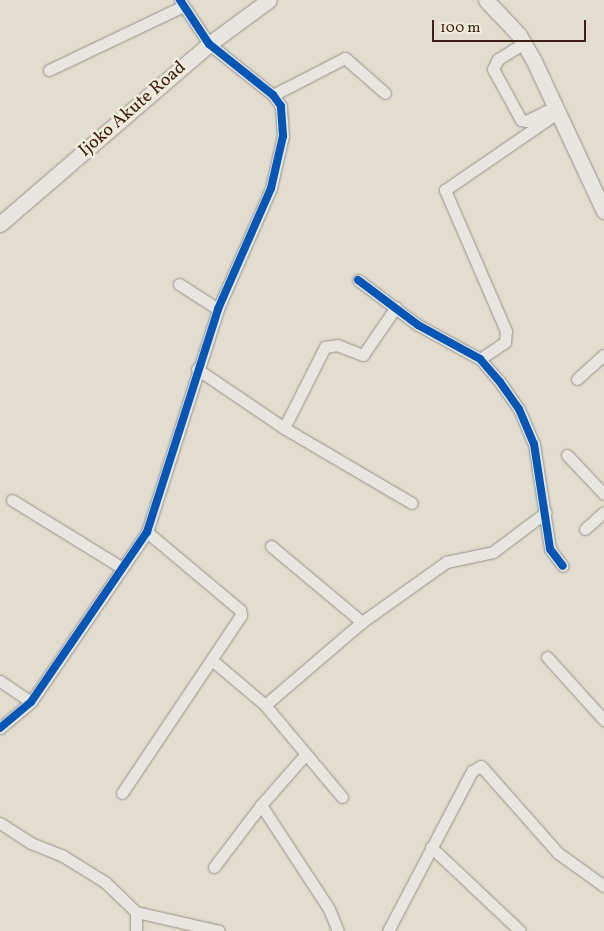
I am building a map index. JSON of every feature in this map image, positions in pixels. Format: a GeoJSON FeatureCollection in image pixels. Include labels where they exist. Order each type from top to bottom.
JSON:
{"type":"FeatureCollection","features":[{"type":"Feature","properties":{"kind":"main road","name":"Ijoko Akute Road"},"geometry":{"type":"LineString","coordinates":[[0,224],[209,44],[269,0]]}},
{"type":"Feature","properties":{"kind":"main road"},"geometry":{"type":"LineString","coordinates":[[486,0],[524,43],[604,211]]}},
{"type":"Feature","properties":{"kind":"street"},"geometry":{"type":"LineString","coordinates":[[0,728],[31,702],[121,567],[147,532],[197,369],[218,310],[271,188],[284,128],[281,106],[273,95],[209,44],[181,3],[49,70]]}},
{"type":"Feature","properties":{"kind":"street"},"geometry":{"type":"LineString","coordinates":[[524,43],[498,59],[493,69],[521,120],[526,121],[556,110]]}},
{"type":"Feature","properties":{"kind":"street"},"geometry":{"type":"LineString","coordinates":[[273,95],[345,58],[385,93]]}},
{"type":"Feature","properties":{"kind":"street"},"geometry":{"type":"LineString","coordinates":[[480,359],[505,342],[506,331],[445,190],[556,110]]}},
{"type":"Feature","properties":{"kind":"street"},"geometry":{"type":"LineString","coordinates":[[358,280],[448,344],[480,359],[519,409],[534,444],[546,512],[550,549],[563,566]]}},
{"type":"Feature","properties":{"kind":"street"},"geometry":{"type":"LineString","coordinates":[[180,284],[218,310]]}},
{"type":"Feature","properties":{"kind":"street"},"geometry":{"type":"LineString","coordinates":[[284,428],[325,347],[337,345],[363,355],[396,307]]}},
{"type":"Feature","properties":{"kind":"street"},"geometry":{"type":"LineString","coordinates":[[577,379],[604,355]]}},
{"type":"Feature","properties":{"kind":"street"},"geometry":{"type":"LineString","coordinates":[[197,369],[284,428],[412,503]]}},
{"type":"Feature","properties":{"kind":"street"},"geometry":{"type":"LineString","coordinates":[[567,455],[604,494]]}},
{"type":"Feature","properties":{"kind":"street"},"geometry":{"type":"LineString","coordinates":[[12,500],[121,567]]}},
{"type":"Feature","properties":{"kind":"street"},"geometry":{"type":"LineString","coordinates":[[265,705],[362,622],[446,562],[493,552],[546,512]]}},
{"type":"Feature","properties":{"kind":"street"},"geometry":{"type":"LineString","coordinates":[[585,529],[604,512]]}},
{"type":"Feature","properties":{"kind":"street"},"geometry":{"type":"LineString","coordinates":[[122,793],[213,661],[241,615],[240,610],[147,532]]}},
{"type":"Feature","properties":{"kind":"street"},"geometry":{"type":"LineString","coordinates":[[272,546],[362,622]]}},
{"type":"Feature","properties":{"kind":"street"},"geometry":{"type":"LineString","coordinates":[[547,657],[604,720]]}},
{"type":"Feature","properties":{"kind":"street"},"geometry":{"type":"LineString","coordinates":[[213,661],[265,705],[342,797]]}},
{"type":"Feature","properties":{"kind":"street"},"geometry":{"type":"LineString","coordinates":[[0,681],[31,702]]}},
{"type":"Feature","properties":{"kind":"street"},"geometry":{"type":"LineString","coordinates":[[214,867],[261,805],[305,755]]}},
{"type":"Feature","properties":{"kind":"street"},"geometry":{"type":"LineString","coordinates":[[388,931],[472,771],[481,766],[558,853],[604,886]]}},
{"type":"Feature","properties":{"kind":"street"},"geometry":{"type":"LineString","coordinates":[[261,805],[329,909],[338,931]]}},
{"type":"Feature","properties":{"kind":"street"},"geometry":{"type":"LineString","coordinates":[[0,823],[31,843],[63,856],[105,882],[136,912],[219,931]]}},
{"type":"Feature","properties":{"kind":"street"},"geometry":{"type":"LineString","coordinates":[[431,847],[520,931]]}},
{"type":"Feature","properties":{"kind":"street"},"geometry":{"type":"LineString","coordinates":[[136,912],[136,931]]}},
{"type":"Feature","properties":{"kind":"cycle path"},"geometry":{"type":"LineString","coordinates":[[0,728],[31,702],[147,532],[218,309],[271,188],[283,136],[281,106],[273,95],[209,44],[180,0]]}},
{"type":"Feature","properties":{"kind":"cycle path"},"geometry":{"type":"LineString","coordinates":[[358,280],[418,325],[480,359],[500,382],[519,409],[534,444],[550,549],[563,566]]}}]}
